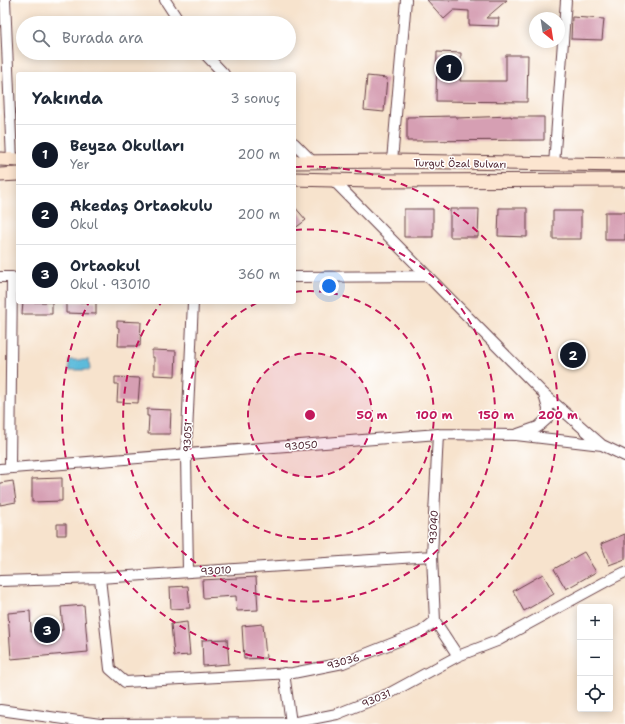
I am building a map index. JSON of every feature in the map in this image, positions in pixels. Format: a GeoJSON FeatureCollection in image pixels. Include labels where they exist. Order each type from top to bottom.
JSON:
{"type":"FeatureCollection","features":[{"type":"Feature","properties":{"kind":"main road","name":"Turgut Özal Bulvarı"},"geometry":{"type":"LineString","coordinates":[[296,162],[392,161],[554,165],[625,165]]}},
{"type":"Feature","properties":{"kind":"main road"},"geometry":{"type":"LineString","coordinates":[[0,175],[16,174]]}},
{"type":"Feature","properties":{"kind":"main road","name":"Turgut Özal Bulvarı"},"geometry":{"type":"LineString","coordinates":[[296,179],[370,181],[625,180]]}},
{"type":"Feature","properties":{"kind":"street"},"geometry":{"type":"LineString","coordinates":[[5,0],[10,160]]}},
{"type":"Feature","properties":{"kind":"street"},"geometry":{"type":"LineString","coordinates":[[165,0],[175,16]]}},
{"type":"Feature","properties":{"kind":"street"},"geometry":{"type":"LineString","coordinates":[[392,161],[406,0]]}},
{"type":"Feature","properties":{"kind":"street"},"geometry":{"type":"LineString","coordinates":[[554,165],[566,0]]}},
{"type":"Feature","properties":{"kind":"street"},"geometry":{"type":"LineString","coordinates":[[211,60],[222,72]]}},
{"type":"Feature","properties":{"kind":"street"},"geometry":{"type":"LineString","coordinates":[[296,146],[313,162]]}},
{"type":"Feature","properties":{"kind":"street"},"geometry":{"type":"LineString","coordinates":[[332,179],[543,393],[602,445],[625,456]]}},
{"type":"Feature","properties":{"kind":"street"},"geometry":{"type":"LineString","coordinates":[[296,277],[428,276]]}},
{"type":"Feature","properties":{"kind":"street"},"geometry":{"type":"LineString","coordinates":[[0,277],[15,277],[5,468]]}},
{"type":"Feature","properties":{"kind":"street","name":"93051"},"geometry":{"type":"LineString","coordinates":[[188,571],[186,455],[193,304]]}},
{"type":"Feature","properties":{"kind":"street"},"geometry":{"type":"LineString","coordinates":[[516,435],[538,426],[547,419],[548,408],[543,393]]}},
{"type":"Feature","properties":{"kind":"street","name":"93050"},"geometry":{"type":"LineString","coordinates":[[5,468],[186,455],[438,434],[516,435],[602,445]]}},
{"type":"Feature","properties":{"kind":"street","name":"93040"},"geometry":{"type":"LineString","coordinates":[[436,620],[432,556],[438,434]]}},
{"type":"Feature","properties":{"kind":"street","name":"93010"},"geometry":{"type":"LineString","coordinates":[[0,581],[100,578],[432,556]]}},
{"type":"Feature","properties":{"kind":"street"},"geometry":{"type":"LineString","coordinates":[[436,620],[458,656],[497,641],[625,572]]}},
{"type":"Feature","properties":{"kind":"street","name":"93036"},"geometry":{"type":"LineString","coordinates":[[100,578],[110,669],[125,682],[284,673],[343,663],[421,632],[436,620]]}},
{"type":"Feature","properties":{"kind":"street","name":"93031"},"geometry":{"type":"LineString","coordinates":[[0,710],[100,724],[291,723],[337,714],[390,692],[458,656]]}},
{"type":"Feature","properties":{"kind":"street"},"geometry":{"type":"LineString","coordinates":[[284,673],[291,723]]}},
{"type":"Feature","properties":{"kind":"water"},"geometry":{"type":"Polygon","coordinates":[[[69,360],[89,360],[90,370],[69,370],[69,360]]]}},
{"type":"Feature","properties":{"kind":"building"},"geometry":{"type":"Polygon","coordinates":[[[427,0],[507,0],[486,18],[499,18],[498,26],[469,25],[469,11],[454,10],[444,19],[427,0]]]}},
{"type":"Feature","properties":{"kind":"building"},"geometry":{"type":"Polygon","coordinates":[[[572,17],[604,19],[602,40],[571,39],[572,17]]]}},
{"type":"Feature","properties":{"kind":"building"},"geometry":{"type":"Polygon","coordinates":[[[437,52],[461,53],[460,81],[506,81],[506,55],[528,55],[527,102],[436,101],[437,52]]]}},
{"type":"Feature","properties":{"kind":"building"},"geometry":{"type":"Polygon","coordinates":[[[367,76],[387,78],[384,112],[364,110],[367,76]]]}},
{"type":"Feature","properties":{"kind":"building"},"geometry":{"type":"Polygon","coordinates":[[[456,116],[456,118],[511,116],[544,117],[544,140],[407,141],[407,117],[456,116]]]}},
{"type":"Feature","properties":{"kind":"building"},"geometry":{"type":"Polygon","coordinates":[[[296,208],[306,220],[296,228],[296,208]]]}},
{"type":"Feature","properties":{"kind":"building"},"geometry":{"type":"Polygon","coordinates":[[[499,208],[527,208],[527,237],[498,236],[499,208]]]}},
{"type":"Feature","properties":{"kind":"building"},"geometry":{"type":"Polygon","coordinates":[[[404,209],[433,209],[433,237],[404,237],[404,209]]]}},
{"type":"Feature","properties":{"kind":"building"},"geometry":{"type":"Polygon","coordinates":[[[450,209],[479,209],[478,237],[450,237],[450,209]]]}},
{"type":"Feature","properties":{"kind":"building"},"geometry":{"type":"Polygon","coordinates":[[[553,211],[581,211],[581,239],[553,239],[553,211]]]}},
{"type":"Feature","properties":{"kind":"building"},"geometry":{"type":"Polygon","coordinates":[[[605,212],[625,212],[625,240],[605,240],[605,212]]]}},
{"type":"Feature","properties":{"kind":"building"},"geometry":{"type":"Polygon","coordinates":[[[23,304],[52,304],[52,314],[22,314],[23,304]]]}},
{"type":"Feature","properties":{"kind":"building"},"geometry":{"type":"Polygon","coordinates":[[[66,304],[96,304],[96,314],[66,313],[66,304]]]}},
{"type":"Feature","properties":{"kind":"building"},"geometry":{"type":"Polygon","coordinates":[[[117,321],[141,322],[140,346],[118,346],[119,328],[117,327],[117,321]]]}},
{"type":"Feature","properties":{"kind":"building"},"geometry":{"type":"Polygon","coordinates":[[[152,350],[176,351],[175,376],[154,375],[154,357],[152,357],[152,350]]]}},
{"type":"Feature","properties":{"kind":"building"},"geometry":{"type":"Polygon","coordinates":[[[115,377],[140,378],[138,403],[117,402],[118,384],[115,384],[115,377]]]}},
{"type":"Feature","properties":{"kind":"building"},"geometry":{"type":"Polygon","coordinates":[[[147,409],[171,410],[170,434],[148,434],[149,416],[147,416],[147,409]]]}},
{"type":"Feature","properties":{"kind":"building"},"geometry":{"type":"Polygon","coordinates":[[[62,478],[62,501],[32,502],[32,479],[62,478]]]}},
{"type":"Feature","properties":{"kind":"building"},"geometry":{"type":"Polygon","coordinates":[[[13,481],[16,502],[0,505],[0,483],[13,481]]]}},
{"type":"Feature","properties":{"kind":"building"},"geometry":{"type":"Polygon","coordinates":[[[57,524],[66,524],[66,535],[57,535],[57,524]]]}},
{"type":"Feature","properties":{"kind":"building"},"geometry":{"type":"Polygon","coordinates":[[[625,534],[625,559],[609,565],[601,544],[625,534]]]}},
{"type":"Feature","properties":{"kind":"building"},"geometry":{"type":"Polygon","coordinates":[[[584,552],[596,572],[566,589],[554,569],[584,552]]]}},
{"type":"Feature","properties":{"kind":"building"},"geometry":{"type":"Polygon","coordinates":[[[543,574],[554,594],[524,611],[513,591],[543,574]]]}},
{"type":"Feature","properties":{"kind":"building"},"geometry":{"type":"Polygon","coordinates":[[[256,577],[258,610],[237,611],[236,596],[203,598],[202,580],[256,577]]]}},
{"type":"Feature","properties":{"kind":"building"},"geometry":{"type":"Polygon","coordinates":[[[188,586],[190,608],[171,609],[170,587],[188,586]]]}},
{"type":"Feature","properties":{"kind":"building"},"geometry":{"type":"Polygon","coordinates":[[[84,605],[88,652],[11,659],[8,613],[30,611],[31,632],[63,630],[61,607],[84,605]]]}},
{"type":"Feature","properties":{"kind":"building"},"geometry":{"type":"Polygon","coordinates":[[[187,622],[190,655],[174,656],[171,624],[187,622]]]}},
{"type":"Feature","properties":{"kind":"building"},"geometry":{"type":"Polygon","coordinates":[[[263,624],[266,658],[244,659],[242,626],[263,624]]]}},
{"type":"Feature","properties":{"kind":"building"},"geometry":{"type":"Polygon","coordinates":[[[227,639],[229,664],[203,666],[202,640],[227,639]]]}},
{"type":"Feature","properties":{"kind":"place","name":"Beyza Okulları"},"geometry":{"type":"Point","coordinates":[449,68]}},
{"type":"Feature","properties":{"kind":"place","name":"Akedaş Ortaokulu"},"geometry":{"type":"Point","coordinates":[573,355]}},
{"type":"Feature","properties":{"kind":"place","name":"Ortaokul"},"geometry":{"type":"Point","coordinates":[47,630]}}]}
